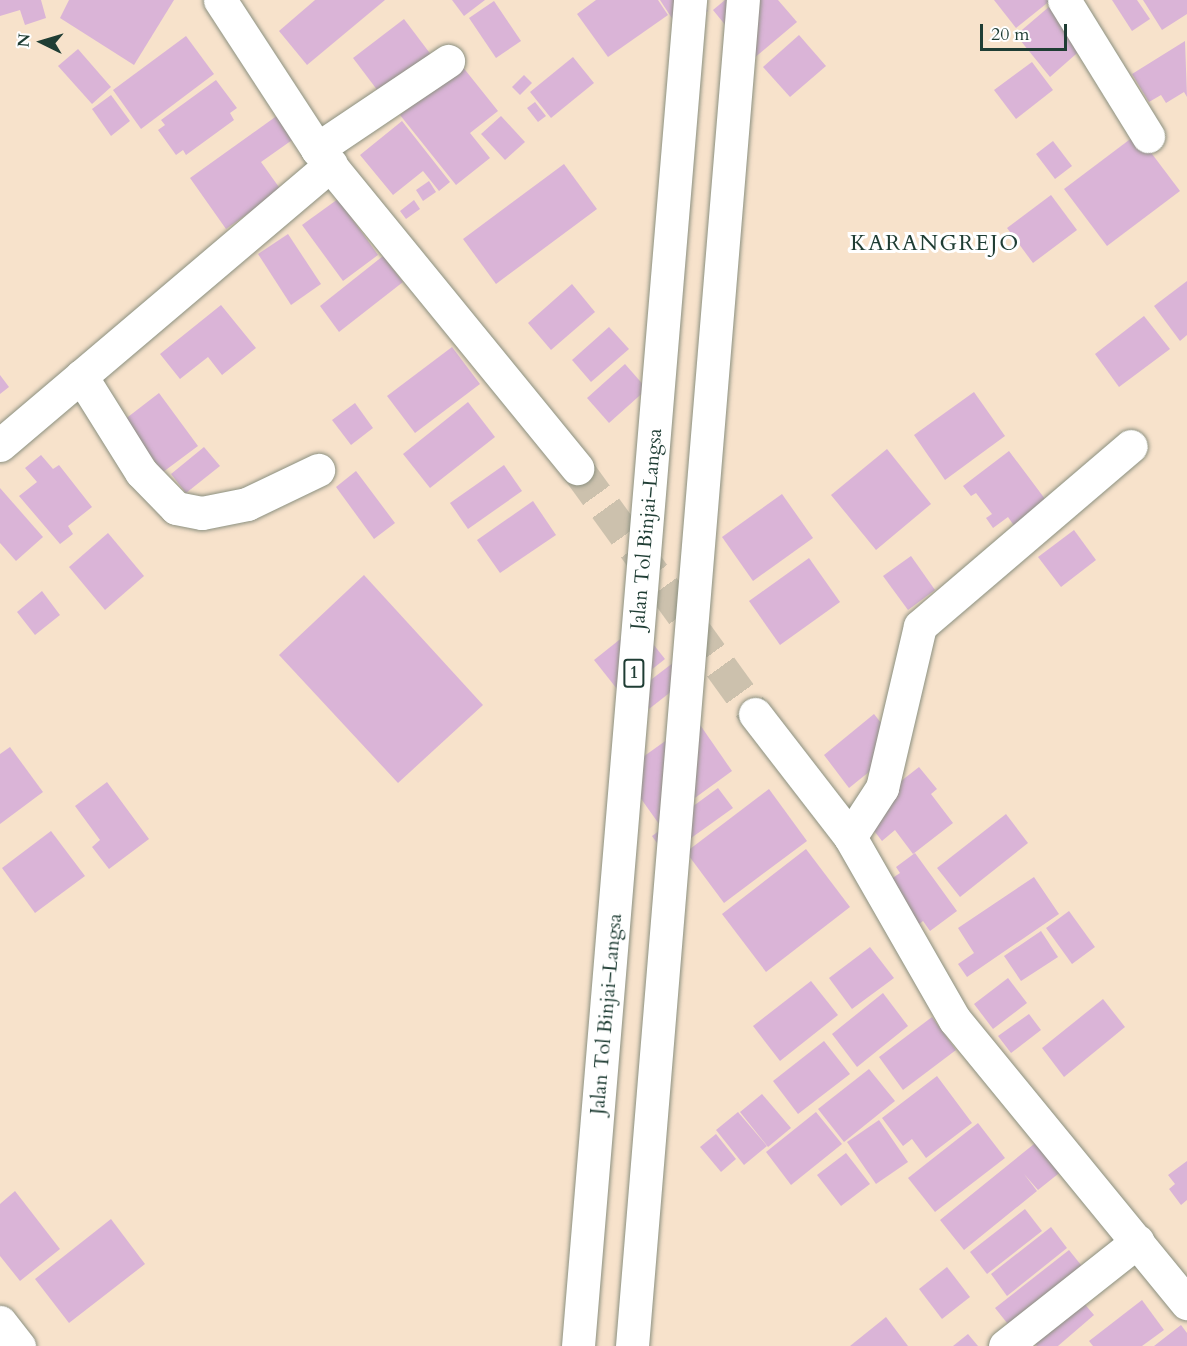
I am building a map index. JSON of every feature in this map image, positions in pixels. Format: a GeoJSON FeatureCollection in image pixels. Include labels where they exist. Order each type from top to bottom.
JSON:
{"type":"FeatureCollection","features":[{"type":"Feature","properties":{"kind":"main road"},"geometry":{"type":"LineString","coordinates":[[220,0],[324,157],[577,468]]}},
{"type":"Feature","properties":{"kind":"main road","name":"Jalan Tol Binjai–Langsa"},"geometry":{"type":"LineString","coordinates":[[578,1346],[690,0]]}},
{"type":"Feature","properties":{"kind":"main road"},"geometry":{"type":"LineString","coordinates":[[632,1346],[744,0]]}},
{"type":"Feature","properties":{"kind":"main road"},"geometry":{"type":"LineString","coordinates":[[1064,0],[1148,136]]}},
{"type":"Feature","properties":{"kind":"main road"},"geometry":{"type":"LineString","coordinates":[[0,445],[81,376],[324,157],[448,61]]}},
{"type":"Feature","properties":{"kind":"main road"},"geometry":{"type":"LineString","coordinates":[[81,376],[141,472],[176,508],[202,513],[247,504],[318,470]]}},
{"type":"Feature","properties":{"kind":"main road"},"geometry":{"type":"LineString","coordinates":[[850,837],[882,788],[920,626],[1131,446]]}},
{"type":"Feature","properties":{"kind":"main road"},"geometry":{"type":"LineString","coordinates":[[755,714],[850,837],[955,1020],[1187,1303]]}},
{"type":"Feature","properties":{"kind":"main road"},"geometry":{"type":"LineString","coordinates":[[1005,1346],[1138,1242]]}},
{"type":"Feature","properties":{"kind":"main road"},"geometry":{"type":"LineString","coordinates":[[0,1322],[19,1346]]}},
{"type":"Feature","properties":{"kind":"building"},"geometry":{"type":"Polygon","coordinates":[[[0,0],[41,0],[46,18],[25,25],[20,10],[0,16],[0,0]]]}},
{"type":"Feature","properties":{"kind":"building"},"geometry":{"type":"Polygon","coordinates":[[[69,0],[174,0],[134,65],[60,18],[69,0]]]}},
{"type":"Feature","properties":{"kind":"building"},"geometry":{"type":"Polygon","coordinates":[[[315,0],[385,0],[307,65],[279,31],[315,0]]]}},
{"type":"Feature","properties":{"kind":"building"},"geometry":{"type":"Polygon","coordinates":[[[452,0],[485,0],[464,16],[452,0]]]}},
{"type":"Feature","properties":{"kind":"building"},"geometry":{"type":"Polygon","coordinates":[[[596,0],[658,0],[668,15],[608,57],[577,14],[596,0]]]}},
{"type":"Feature","properties":{"kind":"building"},"geometry":{"type":"Polygon","coordinates":[[[660,0],[701,0],[708,11],[679,29],[660,0]]]}},
{"type":"Feature","properties":{"kind":"building"},"geometry":{"type":"Polygon","coordinates":[[[725,0],[778,0],[797,22],[753,59],[713,10],[725,0]]]}},
{"type":"Feature","properties":{"kind":"building"},"geometry":{"type":"Polygon","coordinates":[[[994,0],[1051,0],[1016,28],[994,0]]]}},
{"type":"Feature","properties":{"kind":"building"},"geometry":{"type":"Polygon","coordinates":[[[1112,0],[1137,0],[1150,19],[1132,31],[1112,0]]]}},
{"type":"Feature","properties":{"kind":"building"},"geometry":{"type":"Polygon","coordinates":[[[1143,0],[1187,0],[1187,14],[1162,30],[1143,0]]]}},
{"type":"Feature","properties":{"kind":"building"},"geometry":{"type":"Polygon","coordinates":[[[494,1],[521,41],[496,58],[469,18],[494,1]]]}},
{"type":"Feature","properties":{"kind":"building"},"geometry":{"type":"Polygon","coordinates":[[[1050,6],[1084,47],[1050,77],[1016,35],[1050,6]]]}},
{"type":"Feature","properties":{"kind":"building"},"geometry":{"type":"Polygon","coordinates":[[[404,19],[432,56],[381,95],[353,58],[404,19]]]}},
{"type":"Feature","properties":{"kind":"building"},"geometry":{"type":"Polygon","coordinates":[[[799,35],[826,66],[790,97],[763,67],[799,35]]]}},
{"type":"Feature","properties":{"kind":"building"},"geometry":{"type":"Polygon","coordinates":[[[186,36],[214,74],[141,129],[113,90],[186,36]]]}},
{"type":"Feature","properties":{"kind":"building"},"geometry":{"type":"Polygon","coordinates":[[[1185,41],[1187,97],[1184,92],[1166,103],[1161,95],[1149,102],[1132,74],[1185,41]]]}},
{"type":"Feature","properties":{"kind":"building"},"geometry":{"type":"Polygon","coordinates":[[[78,49],[111,87],[92,104],[58,66],[78,49]]]}},
{"type":"Feature","properties":{"kind":"building"},"geometry":{"type":"Polygon","coordinates":[[[573,57],[594,83],[551,118],[530,92],[573,57]]]}},
{"type":"Feature","properties":{"kind":"building"},"geometry":{"type":"Polygon","coordinates":[[[1032,62],[1053,90],[1016,119],[994,90],[1032,62]]]}},
{"type":"Feature","properties":{"kind":"building"},"geometry":{"type":"Polygon","coordinates":[[[462,66],[498,111],[470,133],[490,158],[456,185],[400,115],[462,66]]]}},
{"type":"Feature","properties":{"kind":"building"},"geometry":{"type":"Polygon","coordinates":[[[524,75],[532,83],[520,95],[512,87],[524,75]]]}},
{"type":"Feature","properties":{"kind":"building"},"geometry":{"type":"Polygon","coordinates":[[[216,80],[237,108],[230,113],[234,120],[186,155],[183,150],[176,155],[158,130],[165,125],[161,120],[216,80]]]}},
{"type":"Feature","properties":{"kind":"building"},"geometry":{"type":"Polygon","coordinates":[[[111,95],[130,121],[111,136],[92,109],[111,95]]]}},
{"type":"Feature","properties":{"kind":"building"},"geometry":{"type":"Polygon","coordinates":[[[535,102],[546,116],[538,122],[527,108],[535,102]]]}},
{"type":"Feature","properties":{"kind":"building"},"geometry":{"type":"Polygon","coordinates":[[[278,115],[295,138],[261,162],[281,190],[226,229],[190,178],[278,115]]]}},
{"type":"Feature","properties":{"kind":"building"},"geometry":{"type":"Polygon","coordinates":[[[501,116],[525,142],[505,160],[481,134],[501,116]]]}},
{"type":"Feature","properties":{"kind":"building"},"geometry":{"type":"Polygon","coordinates":[[[402,121],[450,182],[439,191],[423,171],[393,195],[360,155],[402,121]]]}},
{"type":"Feature","properties":{"kind":"building"},"geometry":{"type":"Polygon","coordinates":[[[1137,134],[1180,191],[1107,246],[1064,189],[1137,134]]]}},
{"type":"Feature","properties":{"kind":"building"},"geometry":{"type":"Polygon","coordinates":[[[1053,141],[1072,166],[1055,179],[1036,154],[1053,141]]]}},
{"type":"Feature","properties":{"kind":"building"},"geometry":{"type":"Polygon","coordinates":[[[564,164],[597,209],[496,284],[463,239],[564,164]]]}},
{"type":"Feature","properties":{"kind":"building"},"geometry":{"type":"Polygon","coordinates":[[[429,181],[436,192],[423,201],[416,190],[429,181]]]}},
{"type":"Feature","properties":{"kind":"building"},"geometry":{"type":"Polygon","coordinates":[[[1051,195],[1077,230],[1033,263],[1007,228],[1051,195]]]}},
{"type":"Feature","properties":{"kind":"building"},"geometry":{"type":"Polygon","coordinates":[[[338,199],[378,255],[343,281],[302,225],[338,199]]]}},
{"type":"Feature","properties":{"kind":"building"},"geometry":{"type":"Polygon","coordinates":[[[414,200],[420,209],[406,219],[400,211],[414,200]]]}},
{"type":"Feature","properties":{"kind":"building"},"geometry":{"type":"Polygon","coordinates":[[[288,234],[321,284],[291,305],[258,254],[288,234]]]}},
{"type":"Feature","properties":{"kind":"building"},"geometry":{"type":"Polygon","coordinates":[[[383,256],[403,282],[339,332],[320,306],[383,256]]]}},
{"type":"Feature","properties":{"kind":"building"},"geometry":{"type":"Polygon","coordinates":[[[1187,281],[1187,335],[1180,341],[1154,306],[1187,281]]]}},
{"type":"Feature","properties":{"kind":"building"},"geometry":{"type":"Polygon","coordinates":[[[572,284],[595,312],[551,350],[528,323],[572,284]]]}},
{"type":"Feature","properties":{"kind":"building"},"geometry":{"type":"Polygon","coordinates":[[[221,305],[256,348],[222,375],[208,357],[180,379],[160,354],[221,305]]]}},
{"type":"Feature","properties":{"kind":"building"},"geometry":{"type":"Polygon","coordinates":[[[1144,316],[1170,349],[1119,387],[1095,354],[1144,316]]]}},
{"type":"Feature","properties":{"kind":"building"},"geometry":{"type":"Polygon","coordinates":[[[609,327],[629,349],[591,382],[572,360],[609,327]]]}},
{"type":"Feature","properties":{"kind":"building"},"geometry":{"type":"Polygon","coordinates":[[[452,347],[480,384],[415,433],[387,396],[452,347]]]}},
{"type":"Feature","properties":{"kind":"building"},"geometry":{"type":"Polygon","coordinates":[[[625,364],[647,389],[609,423],[587,398],[625,364]]]}},
{"type":"Feature","properties":{"kind":"building"},"geometry":{"type":"Polygon","coordinates":[[[0,375],[9,387],[0,394],[0,375]]]}},
{"type":"Feature","properties":{"kind":"building"},"geometry":{"type":"Polygon","coordinates":[[[974,392],[1005,436],[945,480],[914,435],[974,392]]]}},
{"type":"Feature","properties":{"kind":"building"},"geometry":{"type":"Polygon","coordinates":[[[159,393],[198,446],[163,472],[150,455],[141,461],[124,420],[159,393]]]}},
{"type":"Feature","properties":{"kind":"building"},"geometry":{"type":"Polygon","coordinates":[[[468,402],[495,437],[430,488],[403,454],[468,402]]]}},
{"type":"Feature","properties":{"kind":"building"},"geometry":{"type":"Polygon","coordinates":[[[355,403],[373,428],[351,445],[332,420],[355,403]]]}},
{"type":"Feature","properties":{"kind":"building"},"geometry":{"type":"Polygon","coordinates":[[[204,447],[220,466],[186,493],[171,474],[204,447]]]}},
{"type":"Feature","properties":{"kind":"building"},"geometry":{"type":"Polygon","coordinates":[[[887,449],[931,504],[876,550],[831,495],[887,449]]]}},
{"type":"Feature","properties":{"kind":"building"},"geometry":{"type":"Polygon","coordinates":[[[1009,451],[1048,503],[1015,527],[1008,517],[993,528],[986,518],[992,514],[976,493],[971,496],[963,486],[1009,451]]]}},
{"type":"Feature","properties":{"kind":"building"},"geometry":{"type":"Polygon","coordinates":[[[41,455],[53,469],[59,465],[92,507],[68,526],[73,534],[60,544],[19,496],[37,482],[25,468],[41,455]]]}},
{"type":"Feature","properties":{"kind":"building"},"geometry":{"type":"Polygon","coordinates":[[[504,465],[522,491],[468,529],[450,503],[504,465]]]}},
{"type":"Feature","properties":{"kind":"building"},"geometry":{"type":"Polygon","coordinates":[[[356,471],[395,523],[374,539],[336,487],[356,471]]]}},
{"type":"Feature","properties":{"kind":"building"},"geometry":{"type":"Polygon","coordinates":[[[0,488],[43,537],[16,561],[0,543],[0,488]]]}},
{"type":"Feature","properties":{"kind":"building"},"geometry":{"type":"Polygon","coordinates":[[[782,494],[813,538],[753,581],[722,537],[782,494]]]}},
{"type":"Feature","properties":{"kind":"building"},"geometry":{"type":"Polygon","coordinates":[[[533,501],[556,535],[500,573],[477,540],[533,501]]]}},
{"type":"Feature","properties":{"kind":"building"},"geometry":{"type":"Polygon","coordinates":[[[1074,530],[1096,560],[1061,587],[1038,557],[1074,530]]]}},
{"type":"Feature","properties":{"kind":"building"},"geometry":{"type":"Polygon","coordinates":[[[108,533],[144,576],[105,610],[69,567],[108,533]]]}},
{"type":"Feature","properties":{"kind":"building"},"geometry":{"type":"Polygon","coordinates":[[[911,556],[935,590],[908,610],[883,576],[911,556]]]}},
{"type":"Feature","properties":{"kind":"building"},"geometry":{"type":"Polygon","coordinates":[[[809,558],[840,602],[780,645],[749,601],[809,558]]]}},
{"type":"Feature","properties":{"kind":"building"},"geometry":{"type":"Polygon","coordinates":[[[364,575],[483,705],[398,783],[279,655],[364,575]]]}},
{"type":"Feature","properties":{"kind":"building"},"geometry":{"type":"Polygon","coordinates":[[[42,591],[60,615],[35,635],[17,612],[42,591]]]}},
{"type":"Feature","properties":{"kind":"building"},"geometry":{"type":"Polygon","coordinates":[[[638,625],[665,659],[621,694],[594,660],[638,625]]]}},
{"type":"Feature","properties":{"kind":"building"},"geometry":{"type":"Polygon","coordinates":[[[678,659],[691,676],[649,709],[635,692],[678,659]]]}},
{"type":"Feature","properties":{"kind":"building"},"geometry":{"type":"Polygon","coordinates":[[[874,714],[900,747],[849,788],[824,755],[874,714]]]}},
{"type":"Feature","properties":{"kind":"building"},"geometry":{"type":"Polygon","coordinates":[[[696,719],[732,771],[659,824],[622,772],[696,719]]]}},
{"type":"Feature","properties":{"kind":"building"},"geometry":{"type":"Polygon","coordinates":[[[10,747],[43,792],[0,824],[0,754],[10,747]]]}},
{"type":"Feature","properties":{"kind":"building"},"geometry":{"type":"Polygon","coordinates":[[[919,767],[937,789],[931,794],[953,823],[913,854],[895,830],[882,841],[865,819],[873,803],[919,767]]]}},
{"type":"Feature","properties":{"kind":"building"},"geometry":{"type":"Polygon","coordinates":[[[107,782],[149,839],[109,869],[92,847],[100,840],[75,806],[107,782]]]}},
{"type":"Feature","properties":{"kind":"building"},"geometry":{"type":"Polygon","coordinates":[[[718,788],[733,808],[666,856],[652,836],[718,788]]]}},
{"type":"Feature","properties":{"kind":"building"},"geometry":{"type":"Polygon","coordinates":[[[769,789],[807,841],[724,903],[686,852],[769,789]]]}},
{"type":"Feature","properties":{"kind":"building"},"geometry":{"type":"Polygon","coordinates":[[[1006,814],[1028,843],[960,897],[937,868],[1006,814]]]}},
{"type":"Feature","properties":{"kind":"building"},"geometry":{"type":"Polygon","coordinates":[[[51,831],[85,876],[35,913],[2,868],[51,831]]]}},
{"type":"Feature","properties":{"kind":"building"},"geometry":{"type":"Polygon","coordinates":[[[806,849],[850,907],[766,972],[722,914],[806,849]]]}},
{"type":"Feature","properties":{"kind":"building"},"geometry":{"type":"Polygon","coordinates":[[[915,853],[957,911],[930,931],[923,921],[918,925],[894,894],[900,890],[891,879],[900,873],[896,867],[915,853]]]}},
{"type":"Feature","properties":{"kind":"building"},"geometry":{"type":"Polygon","coordinates":[[[1034,877],[1059,914],[967,977],[958,964],[974,953],[958,928],[1034,877]]]}},
{"type":"Feature","properties":{"kind":"building"},"geometry":{"type":"Polygon","coordinates":[[[1069,911],[1095,947],[1072,964],[1046,928],[1069,911]]]}},
{"type":"Feature","properties":{"kind":"building"},"geometry":{"type":"Polygon","coordinates":[[[1041,931],[1058,957],[1021,981],[1004,956],[1041,931]]]}},
{"type":"Feature","properties":{"kind":"building"},"geometry":{"type":"Polygon","coordinates":[[[870,947],[894,978],[852,1009],[829,978],[870,947]]]}},
{"type":"Feature","properties":{"kind":"building"},"geometry":{"type":"Polygon","coordinates":[[[1008,978],[1027,1003],[993,1029],[974,1004],[1008,978]]]}},
{"type":"Feature","properties":{"kind":"building"},"geometry":{"type":"Polygon","coordinates":[[[811,981],[838,1015],[780,1061],[753,1026],[811,981]]]}},
{"type":"Feature","properties":{"kind":"building"},"geometry":{"type":"Polygon","coordinates":[[[883,993],[908,1026],[857,1067],[832,1034],[883,993]]]}},
{"type":"Feature","properties":{"kind":"building"},"geometry":{"type":"Polygon","coordinates":[[[1103,999],[1125,1027],[1064,1077],[1042,1048],[1103,999]]]}},
{"type":"Feature","properties":{"kind":"building"},"geometry":{"type":"Polygon","coordinates":[[[1029,1014],[1041,1030],[1011,1053],[998,1036],[1029,1014]]]}},
{"type":"Feature","properties":{"kind":"building"},"geometry":{"type":"Polygon","coordinates":[[[932,1017],[956,1050],[903,1090],[879,1057],[932,1017]]]}},
{"type":"Feature","properties":{"kind":"building"},"geometry":{"type":"Polygon","coordinates":[[[824,1041],[850,1074],[798,1114],[773,1081],[824,1041]]]}},
{"type":"Feature","properties":{"kind":"building"},"geometry":{"type":"Polygon","coordinates":[[[869,1069],[895,1101],[844,1142],[818,1109],[869,1069]]]}},
{"type":"Feature","properties":{"kind":"building"},"geometry":{"type":"Polygon","coordinates":[[[937,1076],[972,1123],[926,1158],[912,1139],[903,1146],[882,1118],[937,1076]]]}},
{"type":"Feature","properties":{"kind":"building"},"geometry":{"type":"Polygon","coordinates":[[[762,1094],[791,1128],[768,1147],[740,1112],[762,1094]]]}},
{"type":"Feature","properties":{"kind":"building"},"geometry":{"type":"Polygon","coordinates":[[[738,1112],[767,1146],[744,1165],[716,1130],[738,1112]]]}},
{"type":"Feature","properties":{"kind":"building"},"geometry":{"type":"Polygon","coordinates":[[[816,1112],[842,1144],[791,1185],[766,1152],[816,1112]]]}},
{"type":"Feature","properties":{"kind":"building"},"geometry":{"type":"Polygon","coordinates":[[[879,1120],[908,1162],[876,1184],[847,1142],[879,1120]]]}},
{"type":"Feature","properties":{"kind":"building"},"geometry":{"type":"Polygon","coordinates":[[[978,1123],[1005,1158],[935,1212],[908,1178],[978,1123]]]}},
{"type":"Feature","properties":{"kind":"building"},"geometry":{"type":"Polygon","coordinates":[[[716,1134],[736,1159],[721,1172],[700,1147],[716,1134]]]}},
{"type":"Feature","properties":{"kind":"building"},"geometry":{"type":"Polygon","coordinates":[[[1039,1140],[1063,1170],[1038,1190],[1024,1174],[1037,1191],[964,1250],[940,1220],[1039,1140]]]}},
{"type":"Feature","properties":{"kind":"building"},"geometry":{"type":"Polygon","coordinates":[[[846,1153],[870,1184],[841,1206],[817,1175],[846,1153]]]}},
{"type":"Feature","properties":{"kind":"building"},"geometry":{"type":"Polygon","coordinates":[[[1187,1161],[1187,1200],[1181,1205],[1169,1189],[1175,1184],[1168,1175],[1187,1161]]]}},
{"type":"Feature","properties":{"kind":"building"},"geometry":{"type":"Polygon","coordinates":[[[15,1191],[60,1249],[20,1281],[0,1256],[0,1204],[15,1191]]]}},
{"type":"Feature","properties":{"kind":"building"},"geometry":{"type":"Polygon","coordinates":[[[1025,1209],[1042,1231],[987,1274],[970,1252],[1025,1209]]]}},
{"type":"Feature","properties":{"kind":"building"},"geometry":{"type":"Polygon","coordinates":[[[111,1219],[145,1264],[69,1323],[35,1279],[111,1219]]]}},
{"type":"Feature","properties":{"kind":"building"},"geometry":{"type":"Polygon","coordinates":[[[1051,1227],[1067,1248],[1007,1296],[991,1274],[1051,1227]]]}},
{"type":"Feature","properties":{"kind":"building"},"geometry":{"type":"Polygon","coordinates":[[[1069,1250],[1089,1275],[1016,1334],[995,1308],[1069,1250]]]}},
{"type":"Feature","properties":{"kind":"building"},"geometry":{"type":"Polygon","coordinates":[[[947,1267],[970,1297],[942,1319],[919,1289],[947,1267]]]}},
{"type":"Feature","properties":{"kind":"building"},"geometry":{"type":"Polygon","coordinates":[[[1076,1294],[1094,1315],[1058,1346],[1037,1346],[1027,1335],[1076,1294]]]}},
{"type":"Feature","properties":{"kind":"building"},"geometry":{"type":"Polygon","coordinates":[[[1142,1300],[1164,1330],[1142,1346],[1093,1346],[1089,1341],[1142,1300]]]}},
{"type":"Feature","properties":{"kind":"building"},"geometry":{"type":"Polygon","coordinates":[[[886,1317],[908,1346],[850,1346],[886,1317]]]}},
{"type":"Feature","properties":{"kind":"building"},"geometry":{"type":"Polygon","coordinates":[[[1181,1325],[1187,1333],[1187,1346],[1154,1346],[1181,1325]]]}},
{"type":"Feature","properties":{"kind":"building"},"geometry":{"type":"Polygon","coordinates":[[[968,1334],[978,1346],[953,1346],[968,1334]]]}},
{"type":"Feature","properties":{"kind":"tunnel"},"geometry":{"type":"LineString","coordinates":[[577,468],[755,714]]}},
{"type":"Feature","properties":{"kind":"district","name":"KARANGREJO"},"geometry":{"type":"Point","coordinates":[935,244]}}]}
